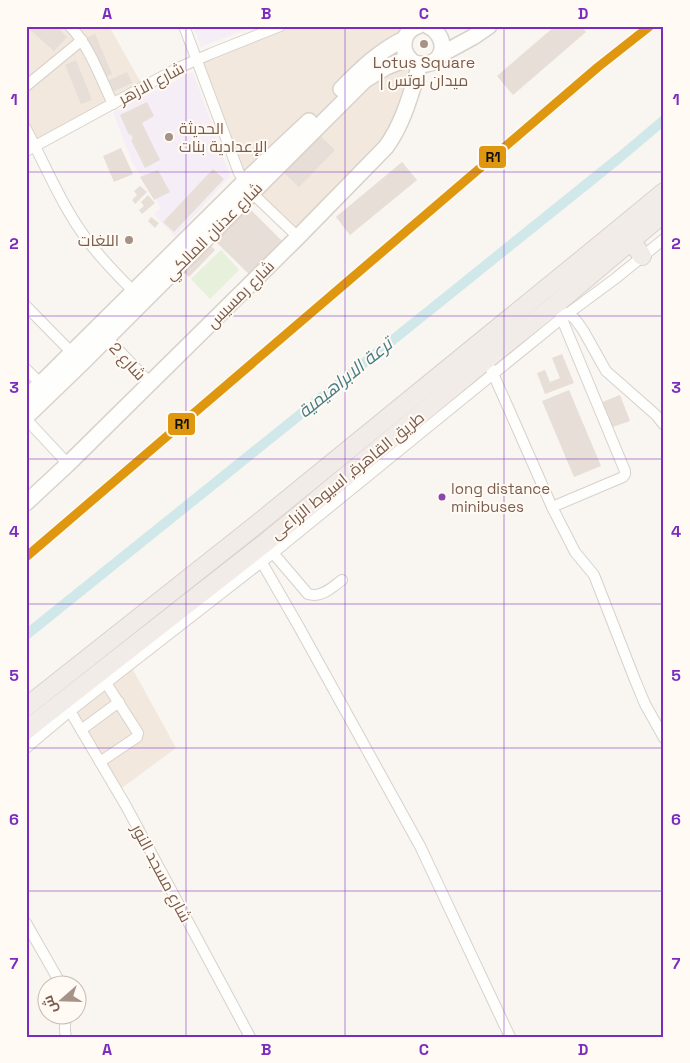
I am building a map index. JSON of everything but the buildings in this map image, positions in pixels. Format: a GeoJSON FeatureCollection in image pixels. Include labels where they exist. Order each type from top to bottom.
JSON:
{"type":"FeatureCollection","features":[{"type":"Feature","properties":{"kind":"highway","name":"طريق القاهرة, اسيوط الزراعى"},"geometry":{"type":"LineString","coordinates":[[26,707],[252,528],[664,192]]}},
{"type":"Feature","properties":{"kind":"highway","name":"طريق القاهرة, اسيوط الزراعى"},"geometry":{"type":"LineString","coordinates":[[26,730],[266,552],[490,366],[562,312],[631,240],[664,214]]}},
{"type":"Feature","properties":{"kind":"highway"},"geometry":{"type":"LineString","coordinates":[[631,240],[642,256]]}},
{"type":"Feature","properties":{"kind":"highway"},"geometry":{"type":"LineString","coordinates":[[252,528],[266,552]]}},
{"type":"Feature","properties":{"kind":"main road"},"geometry":{"type":"LineString","coordinates":[[429,26],[441,38],[440,55]]}},
{"type":"Feature","properties":{"kind":"main road","name":"شارع عدنان المالكي"},"geometry":{"type":"LineString","coordinates":[[248,187],[365,80],[386,67],[414,61],[425,64],[433,62],[440,55],[472,38],[489,26]]}},
{"type":"Feature","properties":{"kind":"main road","name":"شارع عدنان المالكي"},"geometry":{"type":"LineString","coordinates":[[26,418],[77,358],[248,187],[366,64],[410,30]]}},
{"type":"Feature","properties":{"kind":"main road"},"geometry":{"type":"LineString","coordinates":[[410,30],[404,49],[414,61]]}},
{"type":"Feature","properties":{"kind":"main road","name":"شارع رمسيس"},"geometry":{"type":"LineString","coordinates":[[26,503],[298,237],[386,147],[393,138],[404,116],[414,61]]}},
{"type":"Feature","properties":{"kind":"main road","name":"شارع عدنان المالكي"},"geometry":{"type":"LineString","coordinates":[[26,398],[41,384],[107,338],[138,297]]}},
{"type":"Feature","properties":{"kind":"street"},"geometry":{"type":"LineString","coordinates":[[70,26],[82,40],[113,104]]}},
{"type":"Feature","properties":{"kind":"street"},"geometry":{"type":"LineString","coordinates":[[184,26],[239,172],[248,187],[298,237]]}},
{"type":"Feature","properties":{"kind":"street","name":"شارع الازهر"},"geometry":{"type":"LineString","coordinates":[[31,148],[196,59],[280,26]]}},
{"type":"Feature","properties":{"kind":"street"},"geometry":{"type":"LineString","coordinates":[[26,86],[82,40]]}},
{"type":"Feature","properties":{"kind":"street"},"geometry":{"type":"LineString","coordinates":[[26,129],[31,148],[76,224],[100,257],[138,297]]}},
{"type":"Feature","properties":{"kind":"street","name":"طريق القاهرة, اسيوط الزراعى"},"geometry":{"type":"LineString","coordinates":[[562,312],[616,278],[664,239]]}},
{"type":"Feature","properties":{"kind":"street"},"geometry":{"type":"LineString","coordinates":[[26,306],[77,358]]}},
{"type":"Feature","properties":{"kind":"street"},"geometry":{"type":"LineString","coordinates":[[562,312],[575,319],[606,371],[664,424]]}},
{"type":"Feature","properties":{"kind":"street"},"geometry":{"type":"LineString","coordinates":[[552,507],[623,477],[625,474],[562,312]]}},
{"type":"Feature","properties":{"kind":"street","name":"شارع 2"},"geometry":{"type":"LineString","coordinates":[[107,338],[150,383]]}},
{"type":"Feature","properties":{"kind":"street"},"geometry":{"type":"LineString","coordinates":[[490,366],[552,507],[574,552],[594,575],[634,680],[664,738]]}},
{"type":"Feature","properties":{"kind":"street"},"geometry":{"type":"LineString","coordinates":[[26,369],[41,384]]}},
{"type":"Feature","properties":{"kind":"street"},"geometry":{"type":"LineString","coordinates":[[26,418],[68,464]]}},
{"type":"Feature","properties":{"kind":"street"},"geometry":{"type":"LineString","coordinates":[[266,552],[308,594],[320,595],[342,580]]}},
{"type":"Feature","properties":{"kind":"street"},"geometry":{"type":"LineString","coordinates":[[266,552],[299,627],[420,846],[510,1037]]}},
{"type":"Feature","properties":{"kind":"street","name":"طريق القاهرة, اسيوط الزراعى"},"geometry":{"type":"LineString","coordinates":[[26,748],[70,710],[106,683],[266,552]]}},
{"type":"Feature","properties":{"kind":"street"},"geometry":{"type":"LineString","coordinates":[[100,762],[138,735],[138,732],[106,683]]}},
{"type":"Feature","properties":{"kind":"street"},"geometry":{"type":"LineString","coordinates":[[81,730],[119,702]]}},
{"type":"Feature","properties":{"kind":"street","name":"شارع مسجد النور"},"geometry":{"type":"LineString","coordinates":[[70,710],[126,806],[250,1037]]}},
{"type":"Feature","properties":{"kind":"street"},"geometry":{"type":"LineString","coordinates":[[26,923],[56,976]]}},
{"type":"Feature","properties":{"kind":"shaded area"},"geometry":{"type":"Polygon","coordinates":[[[26,26],[78,26],[79,28],[81,26],[109,26],[141,83],[54,131],[30,142],[26,135],[26,26]]]}},
{"type":"Feature","properties":{"kind":"shaded area"},"geometry":{"type":"Polygon","coordinates":[[[193,26],[255,26],[201,47],[193,26]]]}},
{"type":"Feature","properties":{"kind":"shaded area"},"geometry":{"type":"Polygon","coordinates":[[[283,26],[407,26],[415,64],[397,128],[298,236],[245,181],[197,60],[283,26]]]}},
{"type":"Feature","properties":{"kind":"shaded area","name":"الحديثة الإعدادية بنات"},"geometry":{"type":"Polygon","coordinates":[[[193,72],[230,176],[175,237],[154,214],[161,208],[132,162],[113,112],[193,72]]]}},
{"type":"Feature","properties":{"kind":"shaded area"},"geometry":{"type":"Polygon","coordinates":[[[132,668],[176,748],[115,793],[68,717],[132,668]]]}},
{"type":"Feature","properties":{"kind":"green space"},"geometry":{"type":"Polygon","coordinates":[[[221,250],[239,270],[210,299],[191,279],[221,250]]]}},
{"type":"Feature","properties":{"kind":"waterway","name":"ترعة الابراهيمية"},"geometry":{"type":"LineString","coordinates":[[26,635],[664,120]]}},
{"type":"Feature","properties":{"kind":"transit line","name":"R1"},"geometry":{"type":"LineString","coordinates":[[26,557],[598,67],[650,26]]}},
{"type":"Feature","properties":{"kind":"place","name":"Lotus Square | ميدان لوتس"},"geometry":{"type":"Point","coordinates":[424,44]}},
{"type":"Feature","properties":{"kind":"place","name":"الحديثة الإعدادية بنات"},"geometry":{"type":"Point","coordinates":[169,137]}},
{"type":"Feature","properties":{"kind":"place","name":"اللغات"},"geometry":{"type":"Point","coordinates":[129,240]}},
{"type":"Feature","properties":{"kind":"place","name":"long distance minibuses"},"geometry":{"type":"Point","coordinates":[442,497]}}]}
